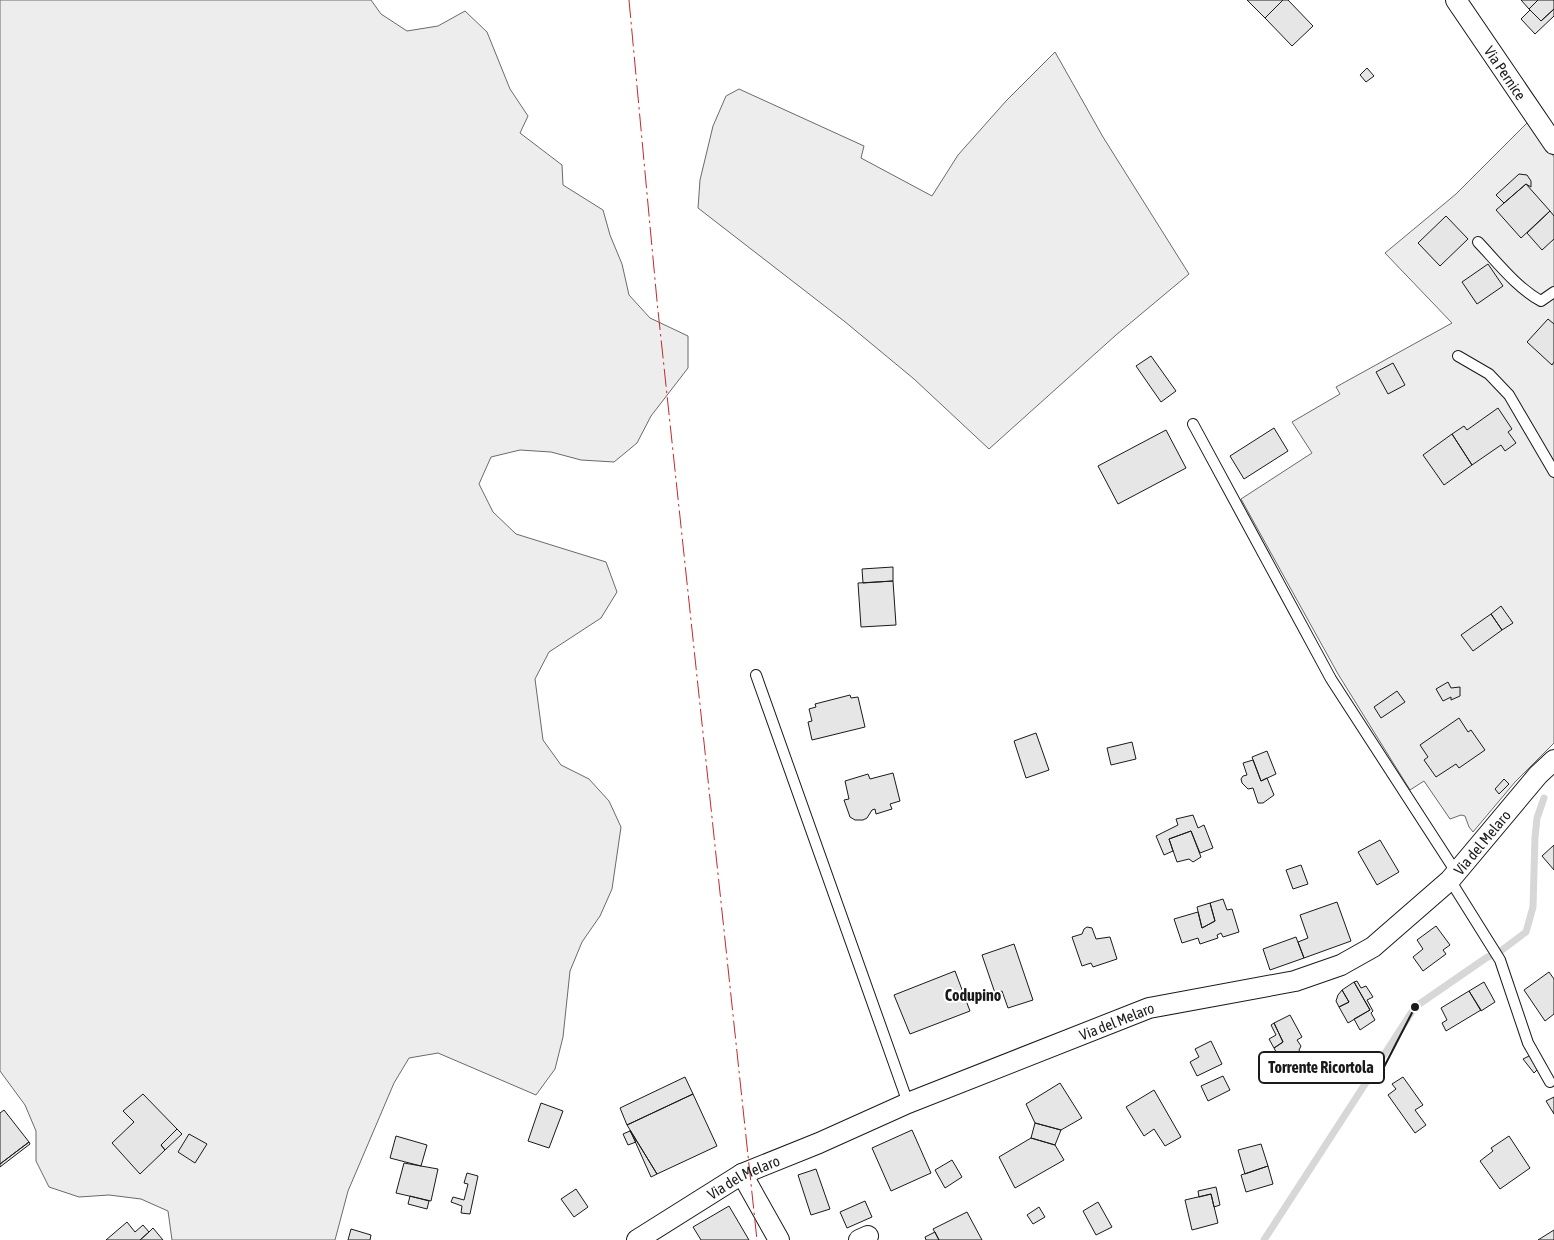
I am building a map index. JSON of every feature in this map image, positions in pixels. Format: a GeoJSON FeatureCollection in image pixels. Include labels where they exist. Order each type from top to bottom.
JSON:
{"type":"FeatureCollection","features":[{"type":"Feature","properties":{"kind":"street","name":"Via Pernice"},"geometry":{"type":"LineString","coordinates":[[1456,0],[1554,144]]}},
{"type":"Feature","properties":{"kind":"street","name":"Via del Melaro"},"geometry":{"type":"LineString","coordinates":[[637,1240],[742,1174],[819,1143],[908,1103],[1149,1008],[1295,981],[1341,965],[1373,947],[1453,876],[1538,775],[1554,760]]}},
{"type":"Feature","properties":{"kind":"street"},"geometry":{"type":"LineString","coordinates":[[742,1174],[779,1240]]}},
{"type":"Feature","properties":{"kind":"lane"},"geometry":{"type":"LineString","coordinates":[[1478,242],[1520,285],[1541,301],[1554,292]]}},
{"type":"Feature","properties":{"kind":"lane"},"geometry":{"type":"LineString","coordinates":[[1458,356],[1489,374],[1509,395],[1554,472]]}},
{"type":"Feature","properties":{"kind":"lane"},"geometry":{"type":"LineString","coordinates":[[1193,424],[1331,679],[1453,876],[1487,940],[1500,960],[1528,1043],[1550,1082]]}},
{"type":"Feature","properties":{"kind":"lane"},"geometry":{"type":"LineString","coordinates":[[756,675],[908,1103]]}},
{"type":"Feature","properties":{"kind":"shaded area"},"geometry":{"type":"Polygon","coordinates":[[[0,0],[371,0],[381,14],[407,31],[438,26],[465,11],[487,32],[510,89],[528,116],[520,133],[562,165],[563,185],[603,210],[610,235],[622,264],[629,295],[650,318],[688,336],[688,368],[651,416],[637,443],[614,462],[581,460],[551,452],[520,450],[491,457],[479,484],[493,512],[516,534],[606,562],[617,592],[601,618],[549,652],[535,679],[543,740],[561,765],[589,779],[609,801],[621,827],[612,889],[600,916],[582,942],[570,971],[563,1037],[555,1069],[536,1095],[438,1053],[409,1058],[394,1083],[348,1191],[335,1240],[172,1240],[168,1211],[141,1199],[109,1195],[79,1197],[49,1187],[36,1161],[36,1131],[25,1105],[0,1071],[0,0]]]}},
{"type":"Feature","properties":{"kind":"shaded area"},"geometry":{"type":"Polygon","coordinates":[[[1055,52],[1103,137],[1189,274],[1116,335],[989,449],[914,379],[844,321],[698,208],[700,180],[713,126],[726,96],[739,89],[864,146],[861,158],[932,196],[958,155],[1006,101],[1055,52]]]}},
{"type":"Feature","properties":{"kind":"shaded area"},"geometry":{"type":"Polygon","coordinates":[[[1529,121],[1554,157],[1554,743],[1515,782],[1473,832],[1465,816],[1461,815],[1450,819],[1424,781],[1410,790],[1338,674],[1241,499],[1312,453],[1292,422],[1340,394],[1336,387],[1452,323],[1385,253],[1456,194],[1529,121]]]}},
{"type":"Feature","properties":{"kind":"building"},"geometry":{"type":"Polygon","coordinates":[[[1247,0],[1283,0],[1265,18],[1247,0]]]}},
{"type":"Feature","properties":{"kind":"building"},"geometry":{"type":"Polygon","coordinates":[[[1283,0],[1288,0],[1313,26],[1292,46],[1265,18],[1283,0]]]}},
{"type":"Feature","properties":{"kind":"building"},"geometry":{"type":"Polygon","coordinates":[[[1521,0],[1538,0],[1529,9],[1521,0]]]}},
{"type":"Feature","properties":{"kind":"building"},"geometry":{"type":"Polygon","coordinates":[[[1538,0],[1554,0],[1554,9],[1541,21],[1529,9],[1538,0]]]}},
{"type":"Feature","properties":{"kind":"building"},"geometry":{"type":"Polygon","coordinates":[[[1554,9],[1554,16],[1535,34],[1521,19],[1530,10],[1541,21],[1554,9]]]}},
{"type":"Feature","properties":{"kind":"building"},"geometry":{"type":"Polygon","coordinates":[[[1367,68],[1374,76],[1366,82],[1360,75],[1367,68]]]}},
{"type":"Feature","properties":{"kind":"building"},"geometry":{"type":"Polygon","coordinates":[[[1519,174],[1527,175],[1531,181],[1531,187],[1526,184],[1504,203],[1496,195],[1519,174]]]}},
{"type":"Feature","properties":{"kind":"building"},"geometry":{"type":"Polygon","coordinates":[[[1526,184],[1550,211],[1521,238],[1496,210],[1526,184]]]}},
{"type":"Feature","properties":{"kind":"building"},"geometry":{"type":"Polygon","coordinates":[[[1550,211],[1554,216],[1554,239],[1542,250],[1527,233],[1550,211]]]}},
{"type":"Feature","properties":{"kind":"building"},"geometry":{"type":"Polygon","coordinates":[[[1446,216],[1468,239],[1440,266],[1418,243],[1446,216]]]}},
{"type":"Feature","properties":{"kind":"building"},"geometry":{"type":"Polygon","coordinates":[[[1488,264],[1503,286],[1477,304],[1462,282],[1488,264]]]}},
{"type":"Feature","properties":{"kind":"building"},"geometry":{"type":"Polygon","coordinates":[[[1548,319],[1554,324],[1554,362],[1552,365],[1527,342],[1548,319]]]}},
{"type":"Feature","properties":{"kind":"building"},"geometry":{"type":"Polygon","coordinates":[[[1151,356],[1176,391],[1161,402],[1136,366],[1151,356]]]}},
{"type":"Feature","properties":{"kind":"building"},"geometry":{"type":"Polygon","coordinates":[[[1393,363],[1405,385],[1388,394],[1376,372],[1393,363]]]}},
{"type":"Feature","properties":{"kind":"building"},"geometry":{"type":"Polygon","coordinates":[[[1498,408],[1512,429],[1508,432],[1516,443],[1505,451],[1501,445],[1472,465],[1452,434],[1464,426],[1467,430],[1498,408]]]}},
{"type":"Feature","properties":{"kind":"building"},"geometry":{"type":"Polygon","coordinates":[[[1274,428],[1288,451],[1244,479],[1230,456],[1274,428]]]}},
{"type":"Feature","properties":{"kind":"building"},"geometry":{"type":"Polygon","coordinates":[[[1166,430],[1186,468],[1118,504],[1098,466],[1166,430]]]}},
{"type":"Feature","properties":{"kind":"building"},"geometry":{"type":"Polygon","coordinates":[[[1452,434],[1472,465],[1444,485],[1423,455],[1452,434]]]}},
{"type":"Feature","properties":{"kind":"building"},"geometry":{"type":"Polygon","coordinates":[[[893,567],[893,581],[863,583],[862,569],[893,567]]]}},
{"type":"Feature","properties":{"kind":"building"},"geometry":{"type":"Polygon","coordinates":[[[893,581],[896,625],[861,627],[858,583],[893,581]]]}},
{"type":"Feature","properties":{"kind":"building"},"geometry":{"type":"Polygon","coordinates":[[[1501,606],[1513,623],[1502,630],[1491,614],[1501,606]]]}},
{"type":"Feature","properties":{"kind":"building"},"geometry":{"type":"Polygon","coordinates":[[[1491,614],[1502,630],[1473,651],[1461,635],[1491,614]]]}},
{"type":"Feature","properties":{"kind":"building"},"geometry":{"type":"Polygon","coordinates":[[[1448,682],[1451,688],[1460,687],[1460,696],[1451,700],[1451,697],[1443,701],[1436,689],[1448,682]]]}},
{"type":"Feature","properties":{"kind":"building"},"geometry":{"type":"Polygon","coordinates":[[[1397,691],[1405,702],[1381,718],[1374,707],[1397,691]]]}},
{"type":"Feature","properties":{"kind":"building"},"geometry":{"type":"Polygon","coordinates":[[[850,695],[851,698],[858,697],[865,727],[812,740],[808,722],[812,721],[809,709],[816,707],[815,704],[850,695]]]}},
{"type":"Feature","properties":{"kind":"building"},"geometry":{"type":"Polygon","coordinates":[[[1459,718],[1468,732],[1471,730],[1485,750],[1459,768],[1456,764],[1436,777],[1424,760],[1428,757],[1420,745],[1459,718]]]}},
{"type":"Feature","properties":{"kind":"building"},"geometry":{"type":"Polygon","coordinates":[[[1036,733],[1049,770],[1026,778],[1014,741],[1036,733]]]}},
{"type":"Feature","properties":{"kind":"building"},"geometry":{"type":"Polygon","coordinates":[[[1132,742],[1136,759],[1111,765],[1107,748],[1132,742]]]}},
{"type":"Feature","properties":{"kind":"building"},"geometry":{"type":"Polygon","coordinates":[[[1267,751],[1276,774],[1261,781],[1252,757],[1267,751]]]}},
{"type":"Feature","properties":{"kind":"building"},"geometry":{"type":"Polygon","coordinates":[[[1253,760],[1261,781],[1267,778],[1274,795],[1263,803],[1258,803],[1253,788],[1248,789],[1241,779],[1247,775],[1243,763],[1253,760]]]}},
{"type":"Feature","properties":{"kind":"building"},"geometry":{"type":"Polygon","coordinates":[[[893,773],[900,801],[890,804],[892,809],[876,814],[875,809],[872,810],[867,818],[863,820],[855,820],[850,817],[844,800],[849,799],[845,781],[868,774],[870,779],[893,773]]]}},
{"type":"Feature","properties":{"kind":"building"},"geometry":{"type":"Polygon","coordinates":[[[1504,779],[1509,784],[1499,794],[1495,789],[1504,779]]]}},
{"type":"Feature","properties":{"kind":"building"},"geometry":{"type":"Polygon","coordinates":[[[1193,815],[1198,828],[1204,825],[1213,848],[1200,853],[1191,831],[1169,839],[1173,851],[1164,855],[1156,836],[1178,825],[1176,819],[1193,815]]]}},
{"type":"Feature","properties":{"kind":"building"},"geometry":{"type":"Polygon","coordinates":[[[1191,831],[1201,857],[1193,862],[1189,859],[1177,862],[1169,839],[1191,831]]]}},
{"type":"Feature","properties":{"kind":"building"},"geometry":{"type":"Polygon","coordinates":[[[1380,840],[1399,872],[1377,885],[1358,852],[1380,840]]]}},
{"type":"Feature","properties":{"kind":"building"},"geometry":{"type":"Polygon","coordinates":[[[1554,845],[1554,870],[1542,856],[1554,845]]]}},
{"type":"Feature","properties":{"kind":"building"},"geometry":{"type":"Polygon","coordinates":[[[1301,865],[1308,884],[1293,889],[1286,870],[1301,865]]]}},
{"type":"Feature","properties":{"kind":"building"},"geometry":{"type":"Polygon","coordinates":[[[1223,899],[1227,910],[1232,909],[1239,932],[1223,937],[1221,933],[1217,935],[1218,938],[1200,944],[1198,938],[1182,943],[1174,919],[1198,912],[1202,928],[1215,921],[1210,903],[1223,899]]]}},
{"type":"Feature","properties":{"kind":"building"},"geometry":{"type":"Polygon","coordinates":[[[1337,902],[1351,941],[1304,958],[1298,942],[1308,938],[1300,915],[1337,902]]]}},
{"type":"Feature","properties":{"kind":"building"},"geometry":{"type":"Polygon","coordinates":[[[1210,903],[1215,921],[1202,928],[1197,907],[1210,903]]]}},
{"type":"Feature","properties":{"kind":"building"},"geometry":{"type":"Polygon","coordinates":[[[1436,926],[1450,945],[1443,950],[1446,954],[1423,971],[1413,957],[1423,949],[1417,940],[1436,926]]]}},
{"type":"Feature","properties":{"kind":"building"},"geometry":{"type":"Polygon","coordinates":[[[1087,927],[1092,928],[1096,939],[1110,937],[1117,959],[1093,967],[1091,963],[1082,966],[1072,937],[1082,934],[1087,927]]]}},
{"type":"Feature","properties":{"kind":"building"},"geometry":{"type":"Polygon","coordinates":[[[1296,937],[1304,958],[1270,970],[1263,949],[1296,937]]]}},
{"type":"Feature","properties":{"kind":"building"},"geometry":{"type":"Polygon","coordinates":[[[1014,944],[1033,1000],[1008,1008],[1002,991],[995,993],[982,955],[1014,944]]]}},
{"type":"Feature","properties":{"kind":"building"},"geometry":{"type":"Polygon","coordinates":[[[955,971],[970,1011],[910,1034],[894,995],[955,971]]]}},
{"type":"Feature","properties":{"kind":"building"},"geometry":{"type":"Polygon","coordinates":[[[1549,972],[1554,979],[1554,1014],[1545,1021],[1524,990],[1549,972]]]}},
{"type":"Feature","properties":{"kind":"building"},"geometry":{"type":"Polygon","coordinates":[[[1357,981],[1361,988],[1366,986],[1373,997],[1367,1000],[1375,1020],[1360,1030],[1354,1019],[1370,1010],[1354,982],[1357,981]]]}},
{"type":"Feature","properties":{"kind":"building"},"geometry":{"type":"Polygon","coordinates":[[[1354,982],[1370,1010],[1348,1023],[1339,1007],[1349,1002],[1342,990],[1354,982]]]}},
{"type":"Feature","properties":{"kind":"building"},"geometry":{"type":"Polygon","coordinates":[[[1484,982],[1495,1002],[1481,1011],[1469,991],[1484,982]]]}},
{"type":"Feature","properties":{"kind":"building"},"geometry":{"type":"Polygon","coordinates":[[[1342,990],[1349,1002],[1339,1007],[1336,1001],[1342,990]]]}},
{"type":"Feature","properties":{"kind":"building"},"geometry":{"type":"Polygon","coordinates":[[[1469,991],[1481,1010],[1446,1031],[1442,1023],[1447,1020],[1441,1008],[1469,991]]]}},
{"type":"Feature","properties":{"kind":"building"},"geometry":{"type":"Polygon","coordinates":[[[1290,1015],[1302,1037],[1297,1040],[1301,1046],[1299,1050],[1307,1067],[1289,1077],[1274,1048],[1283,1042],[1274,1023],[1290,1015]]]}},
{"type":"Feature","properties":{"kind":"building"},"geometry":{"type":"Polygon","coordinates":[[[1274,1023],[1283,1042],[1274,1048],[1269,1039],[1276,1035],[1271,1025],[1274,1023]]]}},
{"type":"Feature","properties":{"kind":"building"},"geometry":{"type":"Polygon","coordinates":[[[1211,1041],[1222,1064],[1197,1076],[1190,1062],[1199,1057],[1195,1049],[1211,1041]]]}},
{"type":"Feature","properties":{"kind":"building"},"geometry":{"type":"Polygon","coordinates":[[[1533,1054],[1543,1064],[1534,1073],[1523,1059],[1533,1054]]]}},
{"type":"Feature","properties":{"kind":"building"},"geometry":{"type":"Polygon","coordinates":[[[1223,1076],[1230,1090],[1208,1101],[1201,1086],[1223,1076]]]}},
{"type":"Feature","properties":{"kind":"building"},"geometry":{"type":"Polygon","coordinates":[[[685,1077],[693,1094],[627,1125],[620,1108],[685,1077]]]}},
{"type":"Feature","properties":{"kind":"building"},"geometry":{"type":"Polygon","coordinates":[[[1403,1077],[1423,1105],[1415,1110],[1426,1125],[1415,1133],[1388,1095],[1396,1089],[1392,1084],[1403,1077]]]}},
{"type":"Feature","properties":{"kind":"building"},"geometry":{"type":"Polygon","coordinates":[[[1060,1083],[1082,1118],[1061,1130],[1035,1123],[1026,1104],[1060,1083]]]}},
{"type":"Feature","properties":{"kind":"building"},"geometry":{"type":"Polygon","coordinates":[[[1154,1090],[1181,1137],[1165,1146],[1154,1129],[1144,1136],[1126,1107],[1154,1090]]]}},
{"type":"Feature","properties":{"kind":"building"},"geometry":{"type":"Polygon","coordinates":[[[143,1094],[177,1129],[161,1145],[165,1150],[140,1174],[112,1143],[134,1122],[123,1111],[143,1094]]]}},
{"type":"Feature","properties":{"kind":"building"},"geometry":{"type":"Polygon","coordinates":[[[693,1094],[717,1146],[657,1174],[627,1125],[693,1094]]]}},
{"type":"Feature","properties":{"kind":"building"},"geometry":{"type":"Polygon","coordinates":[[[1554,1097],[1554,1114],[1546,1101],[1554,1097]]]}},
{"type":"Feature","properties":{"kind":"building"},"geometry":{"type":"Polygon","coordinates":[[[541,1103],[563,1111],[549,1148],[528,1141],[541,1103]]]}},
{"type":"Feature","properties":{"kind":"building"},"geometry":{"type":"Polygon","coordinates":[[[4,1110],[29,1142],[0,1164],[0,1113],[4,1110]]]}},
{"type":"Feature","properties":{"kind":"building"},"geometry":{"type":"Polygon","coordinates":[[[1035,1123],[1061,1130],[1055,1145],[1031,1138],[1035,1123]]]}},
{"type":"Feature","properties":{"kind":"building"},"geometry":{"type":"Polygon","coordinates":[[[177,1129],[182,1134],[165,1150],[161,1145],[177,1129]]]}},
{"type":"Feature","properties":{"kind":"building"},"geometry":{"type":"Polygon","coordinates":[[[630,1130],[657,1174],[651,1177],[630,1130]]]}},
{"type":"Feature","properties":{"kind":"building"},"geometry":{"type":"Polygon","coordinates":[[[912,1130],[931,1173],[891,1191],[872,1148],[912,1130]]]}},
{"type":"Feature","properties":{"kind":"building"},"geometry":{"type":"Polygon","coordinates":[[[630,1131],[636,1142],[628,1145],[623,1134],[630,1131]]]}},
{"type":"Feature","properties":{"kind":"building"},"geometry":{"type":"Polygon","coordinates":[[[189,1134],[207,1144],[195,1163],[178,1152],[189,1134]]]}},
{"type":"Feature","properties":{"kind":"building"},"geometry":{"type":"Polygon","coordinates":[[[396,1136],[427,1145],[421,1166],[390,1158],[396,1136]]]}},
{"type":"Feature","properties":{"kind":"building"},"geometry":{"type":"Polygon","coordinates":[[[1509,1136],[1530,1168],[1500,1189],[1480,1161],[1493,1151],[1491,1148],[1509,1136]]]}},
{"type":"Feature","properties":{"kind":"building"},"geometry":{"type":"Polygon","coordinates":[[[1031,1138],[1055,1145],[1064,1160],[1015,1188],[999,1157],[1031,1138]]]}},
{"type":"Feature","properties":{"kind":"building"},"geometry":{"type":"Polygon","coordinates":[[[29,1142],[30,1144],[0,1167],[0,1164],[29,1142]]]}},
{"type":"Feature","properties":{"kind":"building"},"geometry":{"type":"Polygon","coordinates":[[[1261,1144],[1268,1166],[1245,1174],[1238,1150],[1261,1144]]]}},
{"type":"Feature","properties":{"kind":"building"},"geometry":{"type":"Polygon","coordinates":[[[952,1160],[962,1177],[945,1188],[935,1170],[952,1160]]]}},
{"type":"Feature","properties":{"kind":"building"},"geometry":{"type":"Polygon","coordinates":[[[404,1163],[438,1169],[431,1201],[396,1193],[404,1163]]]}},
{"type":"Feature","properties":{"kind":"building"},"geometry":{"type":"Polygon","coordinates":[[[1268,1166],[1273,1184],[1246,1192],[1241,1175],[1268,1166]]]}},
{"type":"Feature","properties":{"kind":"building"},"geometry":{"type":"Polygon","coordinates":[[[816,1169],[830,1209],[811,1215],[798,1175],[816,1169]]]}},
{"type":"Feature","properties":{"kind":"building"},"geometry":{"type":"Polygon","coordinates":[[[467,1173],[478,1176],[470,1214],[461,1213],[462,1206],[451,1202],[453,1197],[464,1200],[468,1184],[464,1183],[467,1173]]]}},
{"type":"Feature","properties":{"kind":"building"},"geometry":{"type":"Polygon","coordinates":[[[1216,1187],[1220,1205],[1214,1207],[1211,1194],[1199,1197],[1198,1191],[1216,1187]]]}},
{"type":"Feature","properties":{"kind":"building"},"geometry":{"type":"Polygon","coordinates":[[[576,1189],[588,1207],[574,1217],[561,1199],[576,1189]]]}},
{"type":"Feature","properties":{"kind":"building"},"geometry":{"type":"Polygon","coordinates":[[[1211,1194],[1218,1223],[1192,1230],[1185,1200],[1211,1194]]]}},
{"type":"Feature","properties":{"kind":"building"},"geometry":{"type":"Polygon","coordinates":[[[410,1196],[429,1201],[427,1209],[408,1204],[410,1196]]]}},
{"type":"Feature","properties":{"kind":"building"},"geometry":{"type":"Polygon","coordinates":[[[865,1201],[872,1217],[847,1228],[840,1212],[865,1201]]]}},
{"type":"Feature","properties":{"kind":"building"},"geometry":{"type":"Polygon","coordinates":[[[1098,1202],[1112,1227],[1096,1235],[1083,1211],[1098,1202]]]}},
{"type":"Feature","properties":{"kind":"building"},"geometry":{"type":"Polygon","coordinates":[[[729,1206],[749,1240],[701,1240],[693,1227],[729,1206]]]}},
{"type":"Feature","properties":{"kind":"building"},"geometry":{"type":"Polygon","coordinates":[[[1039,1207],[1045,1217],[1033,1224],[1027,1215],[1039,1207]]]}},
{"type":"Feature","properties":{"kind":"building"},"geometry":{"type":"Polygon","coordinates":[[[967,1212],[982,1240],[939,1240],[933,1229],[967,1212]]]}},
{"type":"Feature","properties":{"kind":"building"},"geometry":{"type":"Polygon","coordinates":[[[127,1222],[135,1232],[143,1225],[149,1232],[140,1240],[106,1240],[127,1222]]]}},
{"type":"Feature","properties":{"kind":"building"},"geometry":{"type":"Polygon","coordinates":[[[153,1228],[163,1240],[140,1240],[149,1232],[153,1228]]]}},
{"type":"Feature","properties":{"kind":"building"},"geometry":{"type":"Polygon","coordinates":[[[351,1229],[371,1235],[370,1240],[348,1240],[351,1229]]]}},
{"type":"Feature","properties":{"kind":"building"},"geometry":{"type":"Polygon","coordinates":[[[1554,1230],[1554,1240],[1538,1240],[1554,1230]]]}},
{"type":"Feature","properties":{"kind":"building"},"geometry":{"type":"Polygon","coordinates":[[[935,1232],[939,1240],[926,1240],[925,1237],[935,1232]]]}},
{"type":"Feature","properties":{"kind":"waterway"},"geometry":{"type":"LineString","coordinates":[[1264,1240],[1415,1007],[1526,932],[1533,907],[1537,818],[1544,798]]}},
{"type":"Feature","properties":{"kind":"power"},"geometry":{"type":"LineString","coordinates":[[629,0],[657,301],[757,1240]]}},
{"type":"Feature","properties":{"kind":"place","name":"Torrente Ricortola"},"geometry":{"type":"Point","coordinates":[1415,1007]}},
{"type":"Feature","properties":{"kind":"district","name":"Codupino"},"geometry":{"type":"Point","coordinates":[973,995]}}]}
